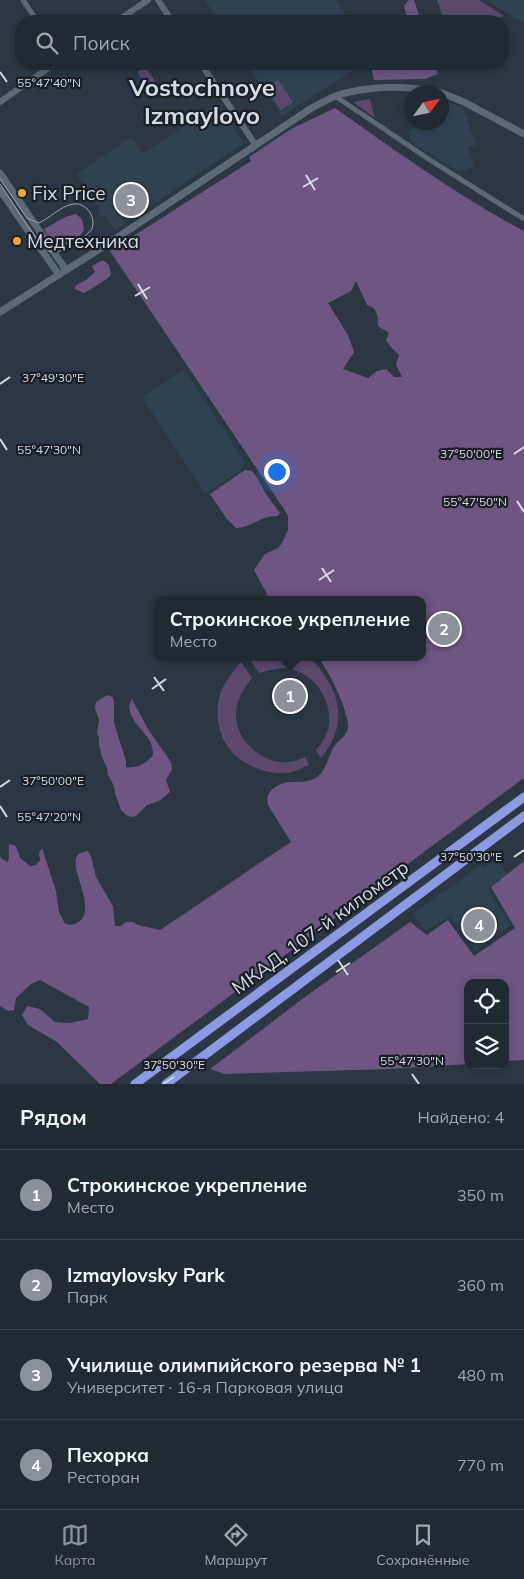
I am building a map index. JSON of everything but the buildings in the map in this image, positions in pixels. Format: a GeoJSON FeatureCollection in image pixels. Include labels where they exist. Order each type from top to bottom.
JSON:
{"type":"FeatureCollection","features":[{"type":"Feature","properties":{"kind":"highway","name":"МКАД, 107-й километр"},"geometry":{"type":"LineString","coordinates":[[135,1084],[524,797]]}},
{"type":"Feature","properties":{"kind":"highway","name":"МКАД, 107-й километр"},"geometry":{"type":"LineString","coordinates":[[166,1084],[524,816]]}},
{"type":"Feature","properties":{"kind":"main road"},"geometry":{"type":"LineString","coordinates":[[0,312],[310,109],[335,96],[368,89],[404,89]]}},
{"type":"Feature","properties":{"kind":"main road"},"geometry":{"type":"LineString","coordinates":[[449,96],[524,134]]}},
{"type":"Feature","properties":{"kind":"main road"},"geometry":{"type":"LineString","coordinates":[[0,173],[66,270]]}},
{"type":"Feature","properties":{"kind":"main road"},"geometry":{"type":"LineString","coordinates":[[0,190],[59,275]]}},
{"type":"Feature","properties":{"kind":"street"},"geometry":{"type":"LineString","coordinates":[[23,0],[33,15]]}},
{"type":"Feature","properties":{"kind":"street"},"geometry":{"type":"LineString","coordinates":[[126,15],[148,0]]}},
{"type":"Feature","properties":{"kind":"street"},"geometry":{"type":"LineString","coordinates":[[158,0],[168,15]]}},
{"type":"Feature","properties":{"kind":"street"},"geometry":{"type":"LineString","coordinates":[[0,102],[45,70]]}},
{"type":"Feature","properties":{"kind":"street"},"geometry":{"type":"LineString","coordinates":[[205,70],[255,144]]}},
{"type":"Feature","properties":{"kind":"street"},"geometry":{"type":"LineString","coordinates":[[335,96],[438,166],[524,219]]}},
{"type":"Feature","properties":{"kind":"shaded area"},"geometry":{"type":"Polygon","coordinates":[[[205,0],[336,0],[346,15],[215,15],[205,0]]]}},
{"type":"Feature","properties":{"kind":"shaded area"},"geometry":{"type":"Polygon","coordinates":[[[409,0],[414,0],[419,15],[406,15],[404,6],[409,0]]]}},
{"type":"Feature","properties":{"kind":"shaded area"},"geometry":{"type":"Polygon","coordinates":[[[437,0],[479,0],[502,15],[442,15],[437,0]]]}},
{"type":"Feature","properties":{"kind":"shaded area"},"geometry":{"type":"Polygon","coordinates":[[[486,0],[524,0],[524,23],[486,0]]]}},
{"type":"Feature","properties":{"kind":"shaded area"},"geometry":{"type":"Polygon","coordinates":[[[147,70],[155,81],[147,86],[137,72],[147,70]]]}},
{"type":"Feature","properties":{"kind":"shaded area"},"geometry":{"type":"Polygon","coordinates":[[[251,70],[353,70],[282,116],[251,70]]]}},
{"type":"Feature","properties":{"kind":"shaded area"},"geometry":{"type":"Polygon","coordinates":[[[372,70],[437,70],[438,74],[425,79],[374,80],[372,70]]]}},
{"type":"Feature","properties":{"kind":"shaded area"},"geometry":{"type":"Polygon","coordinates":[[[278,80],[293,102],[281,110],[266,88],[278,80]]]}},
{"type":"Feature","properties":{"kind":"shaded area"},"geometry":{"type":"Polygon","coordinates":[[[370,99],[375,118],[353,102],[370,99]]]}},
{"type":"Feature","properties":{"kind":"shaded area"},"geometry":{"type":"Polygon","coordinates":[[[217,103],[244,143],[115,230],[105,216],[102,218],[98,211],[100,209],[76,174],[131,137],[143,154],[217,103]]]}},
{"type":"Feature","properties":{"kind":"shaded area"},"geometry":{"type":"Polygon","coordinates":[[[449,103],[451,103],[463,108],[476,145],[468,147],[474,167],[458,172],[410,141],[409,130],[449,130],[449,103]]]}},
{"type":"Feature","properties":{"kind":"shaded area"},"geometry":{"type":"Polygon","coordinates":[[[335,108],[451,188],[524,231],[524,778],[111,1084],[100,1084],[57,1042],[28,1025],[22,1015],[27,1006],[40,1009],[55,1022],[70,1023],[88,1019],[89,1007],[40,980],[31,984],[16,998],[14,1010],[8,1011],[0,1006],[0,856],[8,862],[9,844],[16,846],[20,858],[30,866],[36,865],[40,860],[39,853],[42,848],[56,891],[59,912],[65,924],[75,924],[83,918],[85,901],[76,862],[78,855],[88,851],[96,877],[113,906],[115,926],[121,926],[126,922],[133,922],[160,930],[291,842],[268,805],[267,799],[270,792],[287,782],[312,780],[321,774],[333,748],[346,734],[348,729],[345,710],[337,690],[320,661],[426,661],[426,596],[268,596],[254,570],[265,554],[278,548],[282,543],[288,530],[288,515],[110,251],[251,161],[249,157],[291,129],[335,108]],[[356,281],[351,291],[328,303],[348,335],[354,352],[343,369],[368,378],[377,371],[386,369],[394,377],[402,377],[396,365],[399,355],[386,340],[389,333],[378,326],[377,316],[371,306],[367,305],[356,281]]]}},
{"type":"Feature","properties":{"kind":"shaded area"},"geometry":{"type":"Polygon","coordinates":[[[76,214],[82,219],[84,230],[71,244],[55,249],[44,229],[65,217],[76,214]]]}},
{"type":"Feature","properties":{"kind":"shaded area"},"geometry":{"type":"Polygon","coordinates":[[[101,261],[109,265],[111,275],[84,293],[75,289],[75,286],[95,272],[92,266],[101,261]]]}},
{"type":"Feature","properties":{"kind":"shaded area"},"geometry":{"type":"Polygon","coordinates":[[[184,370],[245,462],[240,471],[205,493],[142,397],[184,370]]]}},
{"type":"Feature","properties":{"kind":"shaded area"},"geometry":{"type":"Polygon","coordinates":[[[245,470],[252,471],[280,513],[278,516],[271,516],[247,526],[236,528],[227,519],[210,494],[245,470]]]}},
{"type":"Feature","properties":{"kind":"shaded area"},"geometry":{"type":"Polygon","coordinates":[[[251,661],[312,661],[321,670],[331,686],[335,697],[338,717],[334,738],[321,758],[316,750],[328,729],[329,711],[317,685],[303,674],[290,669],[276,669],[259,673],[251,661]]]}},
{"type":"Feature","properties":{"kind":"shaded area"},"geometry":{"type":"Polygon","coordinates":[[[241,662],[252,678],[241,694],[236,708],[240,733],[252,749],[270,760],[290,762],[305,757],[309,765],[288,773],[265,771],[242,761],[226,744],[218,723],[219,698],[225,683],[241,662]]]}},
{"type":"Feature","properties":{"kind":"shaded area"},"geometry":{"type":"Polygon","coordinates":[[[107,695],[113,697],[114,723],[126,761],[126,767],[141,765],[153,755],[151,743],[135,722],[130,711],[132,699],[148,729],[171,762],[172,769],[166,780],[170,792],[159,801],[147,805],[136,816],[132,817],[126,815],[121,810],[99,745],[97,733],[99,720],[95,708],[96,702],[107,695]]]}},
{"type":"Feature","properties":{"kind":"shaded area"},"geometry":{"type":"Polygon","coordinates":[[[497,860],[507,874],[489,888],[489,893],[511,925],[475,951],[451,916],[426,931],[413,914],[481,865],[484,868],[497,860]]]}},
{"type":"Feature","properties":{"kind":"shaded area"},"geometry":{"type":"Polygon","coordinates":[[[524,861],[524,1060],[509,1061],[509,979],[464,979],[464,1064],[389,1069],[225,1074],[210,1069],[309,994],[410,922],[427,935],[448,920],[474,956],[515,928],[491,887],[524,861]]]}},
{"type":"Feature","properties":{"kind":"tram line"},"geometry":{"type":"LineString","coordinates":[[0,179],[27,218],[39,223],[70,205],[82,205],[90,212],[93,219],[92,229],[66,249],[54,252],[49,251],[31,231],[0,184]]}},
{"type":"Feature","properties":{"kind":"place","name":"Fix Price"},"geometry":{"type":"Point","coordinates":[22,193]}},
{"type":"Feature","properties":{"kind":"place","name":"Училище олимпийского резерва № 1"},"geometry":{"type":"Point","coordinates":[131,200]}},
{"type":"Feature","properties":{"kind":"place","name":"Медтехника"},"geometry":{"type":"Point","coordinates":[17,241]}},
{"type":"Feature","properties":{"kind":"place","name":"Izmaylovsky Park"},"geometry":{"type":"Point","coordinates":[444,629]}},
{"type":"Feature","properties":{"kind":"place","name":"Строкинское укрепление"},"geometry":{"type":"Point","coordinates":[290,696]}},
{"type":"Feature","properties":{"kind":"place","name":"Пехорка"},"geometry":{"type":"Point","coordinates":[479,925]}},
{"type":"Feature","properties":{"kind":"district","name":"Vostochnoye Izmaylovo"},"geometry":{"type":"Point","coordinates":[202,101]}}]}
